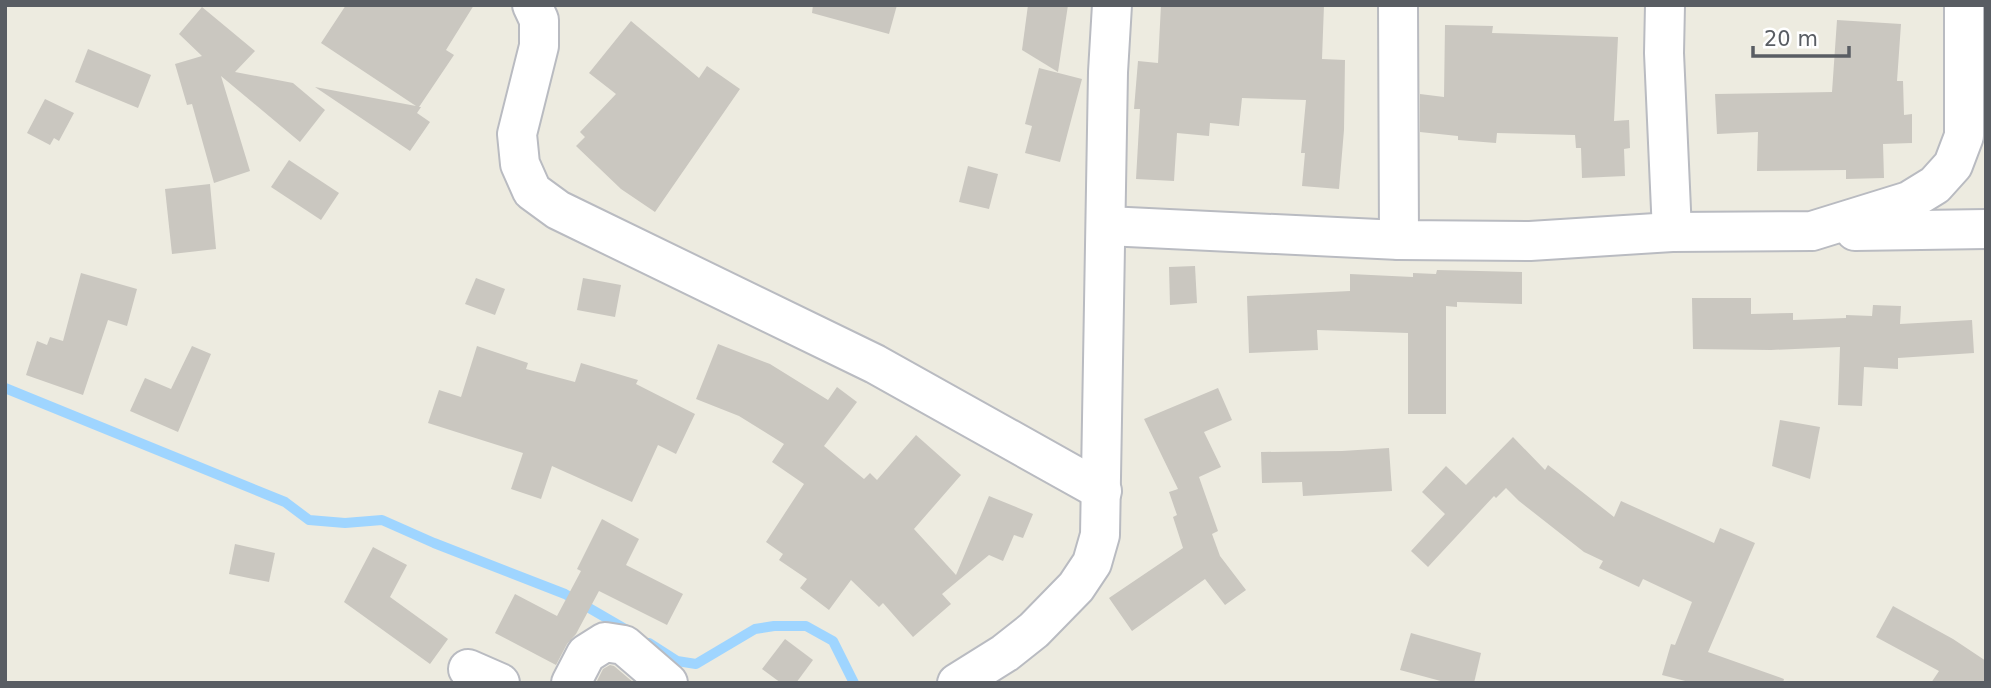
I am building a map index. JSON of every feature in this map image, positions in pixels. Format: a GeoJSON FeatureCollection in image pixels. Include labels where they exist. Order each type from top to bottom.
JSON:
{"type":"FeatureCollection","features":[{"type":"Feature","properties":{"kind":"street"},"geometry":{"type":"LineString","coordinates":[[533,5],[539,20],[539,46],[517,134],[520,164],[533,191],[558,210],[875,363],[1102,491]]}},
{"type":"Feature","properties":{"kind":"street"},"geometry":{"type":"LineString","coordinates":[[957,683],[1005,653],[1034,630],[1076,587],[1092,564],[1100,535],[1108,72],[1112,5]]}},
{"type":"Feature","properties":{"kind":"street"},"geometry":{"type":"LineString","coordinates":[[1398,5],[1399,240]]}},
{"type":"Feature","properties":{"kind":"street"},"geometry":{"type":"LineString","coordinates":[[1665,5],[1664,53],[1672,232]]}},
{"type":"Feature","properties":{"kind":"street"},"geometry":{"type":"LineString","coordinates":[[1812,232],[1909,201],[1934,185],[1953,165],[1964,135],[1964,5]]}},
{"type":"Feature","properties":{"kind":"street"},"geometry":{"type":"LineString","coordinates":[[1107,226],[1399,240],[1530,241],[1672,232],[1986,229]]}},
{"type":"Feature","properties":{"kind":"street"},"geometry":{"type":"LineString","coordinates":[[571,683],[586,654],[605,642],[624,645],[668,683]]}},
{"type":"Feature","properties":{"kind":"building"},"geometry":{"type":"Polygon","coordinates":[[[346,5],[474,5],[446,50],[454,55],[419,107],[417,113],[430,122],[410,151],[315,87],[416,106],[321,43],[346,5]]]}},
{"type":"Feature","properties":{"kind":"building"},"geometry":{"type":"Polygon","coordinates":[[[813,5],[897,5],[889,34],[812,13],[813,5]]]}},
{"type":"Feature","properties":{"kind":"building"},"geometry":{"type":"Polygon","coordinates":[[[1028,5],[1068,5],[1058,72],[1022,50],[1028,5]]]}},
{"type":"Feature","properties":{"kind":"building"},"geometry":{"type":"Polygon","coordinates":[[[1161,5],[1324,5],[1322,59],[1345,60],[1344,130],[1339,189],[1302,186],[1305,153],[1301,153],[1306,100],[1242,98],[1239,126],[1210,123],[1209,136],[1177,133],[1174,181],[1136,179],[1140,109],[1134,109],[1138,61],[1158,63],[1161,5]]]}},
{"type":"Feature","properties":{"kind":"building"},"geometry":{"type":"Polygon","coordinates":[[[202,7],[255,51],[235,72],[293,83],[325,110],[300,142],[221,76],[250,171],[214,183],[192,104],[187,105],[175,64],[202,56],[179,34],[202,7]]]}},
{"type":"Feature","properties":{"kind":"building"},"geometry":{"type":"Polygon","coordinates":[[[1837,20],[1901,24],[1897,81],[1903,81],[1904,115],[1912,114],[1912,143],[1883,144],[1884,178],[1846,179],[1846,170],[1757,171],[1758,132],[1717,134],[1715,94],[1832,92],[1837,20]]]}},
{"type":"Feature","properties":{"kind":"building"},"geometry":{"type":"Polygon","coordinates":[[[631,21],[699,78],[707,66],[740,89],[655,212],[621,189],[576,146],[585,137],[580,132],[616,94],[589,73],[631,21]]]}},
{"type":"Feature","properties":{"kind":"building"},"geometry":{"type":"Polygon","coordinates":[[[1445,25],[1493,26],[1492,33],[1618,37],[1614,121],[1629,120],[1630,148],[1624,149],[1625,176],[1582,178],[1581,148],[1576,148],[1575,135],[1497,133],[1496,143],[1458,140],[1458,136],[1420,132],[1420,94],[1444,97],[1445,25]]]}},
{"type":"Feature","properties":{"kind":"building"},"geometry":{"type":"Polygon","coordinates":[[[88,49],[151,75],[138,108],[75,82],[88,49]]]}},
{"type":"Feature","properties":{"kind":"building"},"geometry":{"type":"Polygon","coordinates":[[[1039,68],[1082,79],[1060,162],[1025,153],[1032,126],[1025,124],[1039,68]]]}},
{"type":"Feature","properties":{"kind":"building"},"geometry":{"type":"Polygon","coordinates":[[[45,99],[74,113],[59,141],[54,138],[50,145],[27,133],[45,99]]]}},
{"type":"Feature","properties":{"kind":"building"},"geometry":{"type":"Polygon","coordinates":[[[289,160],[339,193],[321,220],[271,187],[289,160]]]}},
{"type":"Feature","properties":{"kind":"building"},"geometry":{"type":"Polygon","coordinates":[[[968,166],[998,174],[989,209],[959,202],[968,166]]]}},
{"type":"Feature","properties":{"kind":"building"},"geometry":{"type":"Polygon","coordinates":[[[210,184],[216,249],[172,254],[165,189],[210,184]]]}},
{"type":"Feature","properties":{"kind":"building"},"geometry":{"type":"Polygon","coordinates":[[[1195,266],[1197,303],[1170,305],[1169,267],[1195,266]]]}},
{"type":"Feature","properties":{"kind":"building"},"geometry":{"type":"Polygon","coordinates":[[[1437,270],[1522,272],[1522,304],[1457,302],[1457,307],[1446,306],[1446,414],[1408,414],[1408,333],[1317,330],[1318,350],[1249,353],[1247,296],[1350,291],[1350,274],[1413,277],[1413,273],[1436,274],[1437,270]]]}},
{"type":"Feature","properties":{"kind":"building"},"geometry":{"type":"Polygon","coordinates":[[[81,273],[137,289],[127,326],[108,320],[83,395],[26,375],[37,341],[47,345],[50,337],[63,341],[81,273]]]}},
{"type":"Feature","properties":{"kind":"building"},"geometry":{"type":"Polygon","coordinates":[[[476,278],[505,289],[495,315],[465,304],[476,278]]]}},
{"type":"Feature","properties":{"kind":"building"},"geometry":{"type":"Polygon","coordinates":[[[583,278],[621,285],[615,317],[577,310],[583,278]]]}},
{"type":"Feature","properties":{"kind":"building"},"geometry":{"type":"Polygon","coordinates":[[[1692,298],[1751,298],[1751,314],[1793,313],[1793,320],[1846,318],[1846,315],[1872,316],[1873,305],[1901,306],[1900,324],[1972,320],[1974,353],[1898,358],[1898,369],[1864,367],[1862,406],[1838,405],[1840,347],[1693,349],[1692,298]]]}},
{"type":"Feature","properties":{"kind":"building"},"geometry":{"type":"Polygon","coordinates":[[[718,344],[770,364],[828,400],[837,387],[857,402],[824,446],[864,479],[870,473],[877,480],[916,435],[961,475],[914,529],[956,575],[989,496],[1033,514],[1023,538],[1014,535],[1003,561],[989,555],[942,594],[951,604],[913,637],[883,603],[879,607],[851,580],[829,610],[800,588],[807,579],[779,560],[783,554],[766,542],[804,484],[772,462],[784,444],[739,416],[696,399],[718,344]]]}},
{"type":"Feature","properties":{"kind":"building"},"geometry":{"type":"Polygon","coordinates":[[[192,346],[211,354],[178,432],[130,411],[145,378],[171,389],[192,346]]]}},
{"type":"Feature","properties":{"kind":"building"},"geometry":{"type":"Polygon","coordinates":[[[477,346],[528,363],[526,369],[575,382],[581,363],[638,380],[636,384],[695,414],[676,454],[658,445],[632,502],[552,466],[541,499],[511,489],[523,453],[428,423],[439,390],[461,397],[477,346]]]}},
{"type":"Feature","properties":{"kind":"building"},"geometry":{"type":"Polygon","coordinates":[[[1218,388],[1232,420],[1204,432],[1221,467],[1199,477],[1218,531],[1212,534],[1220,556],[1246,590],[1225,605],[1205,579],[1132,631],[1109,598],[1183,548],[1173,517],[1177,515],[1169,492],[1178,489],[1144,419],[1218,388]]]}},
{"type":"Feature","properties":{"kind":"building"},"geometry":{"type":"Polygon","coordinates":[[[1780,420],[1820,427],[1810,479],[1772,466],[1780,420]]]}},
{"type":"Feature","properties":{"kind":"building"},"geometry":{"type":"Polygon","coordinates":[[[1513,437],[1545,470],[1548,465],[1614,517],[1621,501],[1714,543],[1720,528],[1755,543],[1708,652],[1784,679],[1783,683],[1693,683],[1662,675],[1671,644],[1675,645],[1692,602],[1643,579],[1639,587],[1599,568],[1603,561],[1584,552],[1506,488],[1496,498],[1494,496],[1428,567],[1411,551],[1445,514],[1422,492],[1446,466],[1466,485],[1513,437]]]}},
{"type":"Feature","properties":{"kind":"building"},"geometry":{"type":"Polygon","coordinates":[[[1389,448],[1392,491],[1303,496],[1302,482],[1262,483],[1261,452],[1389,448]]]}},
{"type":"Feature","properties":{"kind":"building"},"geometry":{"type":"Polygon","coordinates":[[[602,519],[639,539],[626,565],[683,594],[667,625],[599,591],[556,665],[495,633],[515,594],[557,616],[581,571],[577,569],[602,519]]]}},
{"type":"Feature","properties":{"kind":"building"},"geometry":{"type":"Polygon","coordinates":[[[235,544],[275,553],[269,582],[229,574],[235,544]]]}},
{"type":"Feature","properties":{"kind":"building"},"geometry":{"type":"Polygon","coordinates":[[[373,547],[407,565],[390,597],[448,639],[430,664],[344,602],[373,547]]]}},
{"type":"Feature","properties":{"kind":"building"},"geometry":{"type":"Polygon","coordinates":[[[1893,606],[1953,639],[1986,661],[1986,683],[1931,683],[1939,671],[1876,637],[1893,606]]]}},
{"type":"Feature","properties":{"kind":"building"},"geometry":{"type":"Polygon","coordinates":[[[1411,633],[1481,653],[1474,683],[1448,683],[1400,670],[1411,633]]]}},
{"type":"Feature","properties":{"kind":"building"},"geometry":{"type":"Polygon","coordinates":[[[785,639],[813,660],[796,683],[781,683],[762,669],[785,639]]]}},
{"type":"Feature","properties":{"kind":"building"},"geometry":{"type":"Polygon","coordinates":[[[610,665],[634,683],[596,683],[603,669],[610,665]]]}},
{"type":"Feature","properties":{"kind":"waterway"},"geometry":{"type":"LineString","coordinates":[[5,388],[285,502],[309,520],[345,523],[382,520],[565,594],[627,630]]}},
{"type":"Feature","properties":{"kind":"waterway"},"geometry":{"type":"LineString","coordinates":[[649,643],[677,661],[696,664],[755,629],[806,626],[833,641],[854,683]]}}]}
